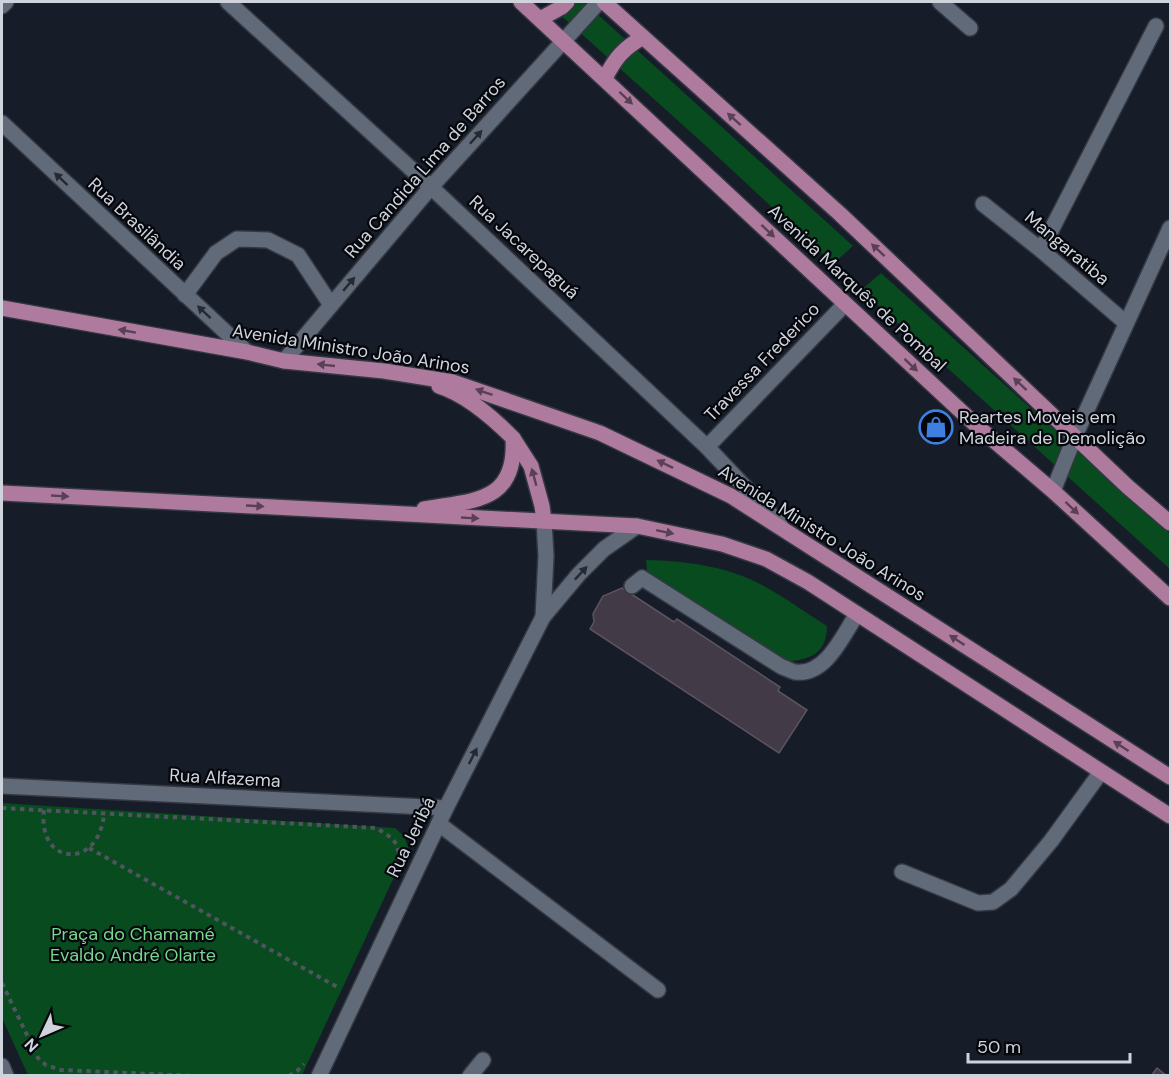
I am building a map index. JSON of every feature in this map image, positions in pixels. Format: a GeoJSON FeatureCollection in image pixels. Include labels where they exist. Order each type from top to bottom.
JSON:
{"type":"FeatureCollection","features":[{"type":"Feature","properties":{"kind":"main road","name":"Avenida Marquês de Pombal"},"geometry":{"type":"LineString","coordinates":[[521,2],[978,427],[1053,491],[1170,598]]}},
{"type":"Feature","properties":{"kind":"main road"},"geometry":{"type":"LineString","coordinates":[[540,19],[567,2]]}},
{"type":"Feature","properties":{"kind":"main road"},"geometry":{"type":"LineString","coordinates":[[604,2],[840,214],[1170,524]]}},
{"type":"Feature","properties":{"kind":"main road"},"geometry":{"type":"LineString","coordinates":[[605,78],[624,48],[643,37]]}},
{"type":"Feature","properties":{"kind":"main road","name":"Avenida Ministro João Arinos"},"geometry":{"type":"LineString","coordinates":[[2,308],[247,352],[284,361],[384,371],[453,381],[600,432],[731,496],[1170,777]]}},
{"type":"Feature","properties":{"kind":"main road"},"geometry":{"type":"LineString","coordinates":[[384,371],[450,389],[491,416],[513,438],[531,466],[544,522]]}},
{"type":"Feature","properties":{"kind":"main road"},"geometry":{"type":"LineString","coordinates":[[398,514],[483,497],[496,491],[506,482],[511,470],[514,456],[513,438]]}},
{"type":"Feature","properties":{"kind":"main road"},"geometry":{"type":"LineString","coordinates":[[2,493],[637,526],[722,544],[766,559],[808,582],[1170,816]]}},
{"type":"Feature","properties":{"kind":"street"},"geometry":{"type":"LineString","coordinates":[[2,6],[6,2]]}},
{"type":"Feature","properties":{"kind":"street","name":"Rua Jacarepaguá"},"geometry":{"type":"LineString","coordinates":[[228,2],[431,187],[707,447],[784,529]]}},
{"type":"Feature","properties":{"kind":"street","name":"Rua Candida Lima de Barros"},"geometry":{"type":"LineString","coordinates":[[284,361],[431,187],[599,2]]}},
{"type":"Feature","properties":{"kind":"street"},"geometry":{"type":"LineString","coordinates":[[940,2],[970,28]]}},
{"type":"Feature","properties":{"kind":"street"},"geometry":{"type":"LineString","coordinates":[[1041,250],[1156,26]]}},
{"type":"Feature","properties":{"kind":"street","name":"Rua Brasilândia"},"geometry":{"type":"LineString","coordinates":[[2,123],[247,352]]}},
{"type":"Feature","properties":{"kind":"street","name":"Mangaratiba"},"geometry":{"type":"LineString","coordinates":[[982,204],[1041,250],[1126,323]]}},
{"type":"Feature","properties":{"kind":"street"},"geometry":{"type":"LineString","coordinates":[[1053,491],[1075,436],[1170,228]]}},
{"type":"Feature","properties":{"kind":"street"},"geometry":{"type":"LineString","coordinates":[[185,294],[216,253],[237,239],[268,240],[298,255],[331,305]]}},
{"type":"Feature","properties":{"kind":"street","name":"Travessa Frederico"},"geometry":{"type":"LineString","coordinates":[[707,447],[845,304]]}},
{"type":"Feature","properties":{"kind":"street"},"geometry":{"type":"LineString","coordinates":[[543,617],[546,556],[544,522]]}},
{"type":"Feature","properties":{"kind":"street"},"geometry":{"type":"LineString","coordinates":[[543,617],[579,574],[604,549],[637,526]]}},
{"type":"Feature","properties":{"kind":"street"},"geometry":{"type":"LineString","coordinates":[[632,586],[642,578],[782,667],[796,672],[820,665],[828,658],[857,614]]}},
{"type":"Feature","properties":{"kind":"street","name":"Rua Jeribá"},"geometry":{"type":"LineString","coordinates":[[320,1076],[446,808],[543,617]]}},
{"type":"Feature","properties":{"kind":"street"},"geometry":{"type":"LineString","coordinates":[[902,872],[978,903],[993,902],[1011,889],[1051,841],[1101,772]]}},
{"type":"Feature","properties":{"kind":"street","name":"Rua Alfazema"},"geometry":{"type":"LineString","coordinates":[[2,786],[446,808]]}},
{"type":"Feature","properties":{"kind":"street"},"geometry":{"type":"LineString","coordinates":[[439,824],[658,990]]}},
{"type":"Feature","properties":{"kind":"street"},"geometry":{"type":"LineString","coordinates":[[470,1076],[483,1060]]}},
{"type":"Feature","properties":{"kind":"street"},"geometry":{"type":"LineString","coordinates":[[2,1066],[6,1076]]}},
{"type":"Feature","properties":{"kind":"path"},"geometry":{"type":"LineString","coordinates":[[2,808],[376,828],[396,843],[400,851],[398,864],[393,874]]}},
{"type":"Feature","properties":{"kind":"path"},"geometry":{"type":"LineString","coordinates":[[44,810],[42,823],[44,835],[57,851],[66,854],[78,853],[89,848],[99,837],[104,813]]}},
{"type":"Feature","properties":{"kind":"path"},"geometry":{"type":"LineString","coordinates":[[89,848],[339,988]]}},
{"type":"Feature","properties":{"kind":"path"},"geometry":{"type":"LineString","coordinates":[[334,999],[344,978]]}},
{"type":"Feature","properties":{"kind":"path"},"geometry":{"type":"LineString","coordinates":[[2,983],[38,1058],[46,1065],[62,1070],[197,1076]]}},
{"type":"Feature","properties":{"kind":"path"},"geometry":{"type":"LineString","coordinates":[[289,1076],[304,1063]]}},
{"type":"Feature","properties":{"kind":"green space"},"geometry":{"type":"Polygon","coordinates":[[[546,2],[584,2],[853,246],[833,264],[546,2]]]}},
{"type":"Feature","properties":{"kind":"green space"},"geometry":{"type":"Polygon","coordinates":[[[881,273],[1170,534],[1170,569],[861,290],[881,273]]]}},
{"type":"Feature","properties":{"kind":"green space"},"geometry":{"type":"Polygon","coordinates":[[[646,560],[707,566],[750,579],[780,595],[827,626],[824,643],[815,654],[809,657],[784,661],[651,578],[647,571],[646,560]]]}},
{"type":"Feature","properties":{"kind":"green space","name":"Praça do Chamamé Evaldo André Olarte"},"geometry":{"type":"Polygon","coordinates":[[[2,803],[395,828],[404,836],[408,847],[302,1075],[28,1075],[2,1018],[2,803]]]}},
{"type":"Feature","properties":{"kind":"building"},"geometry":{"type":"Polygon","coordinates":[[[622,588],[674,622],[677,619],[780,687],[778,691],[807,710],[779,753],[590,629],[594,622],[593,614],[603,596],[622,588]]]}},
{"type":"Feature","properties":{"kind":"building"},"geometry":{"type":"Polygon","coordinates":[[[1157,1068],[1167,1076],[1151,1076],[1157,1068]]]}},
{"type":"Feature","properties":{"kind":"place","name":"Reartes Moveis em Madeira de Demolição"},"geometry":{"type":"Point","coordinates":[936,427]}}]}
